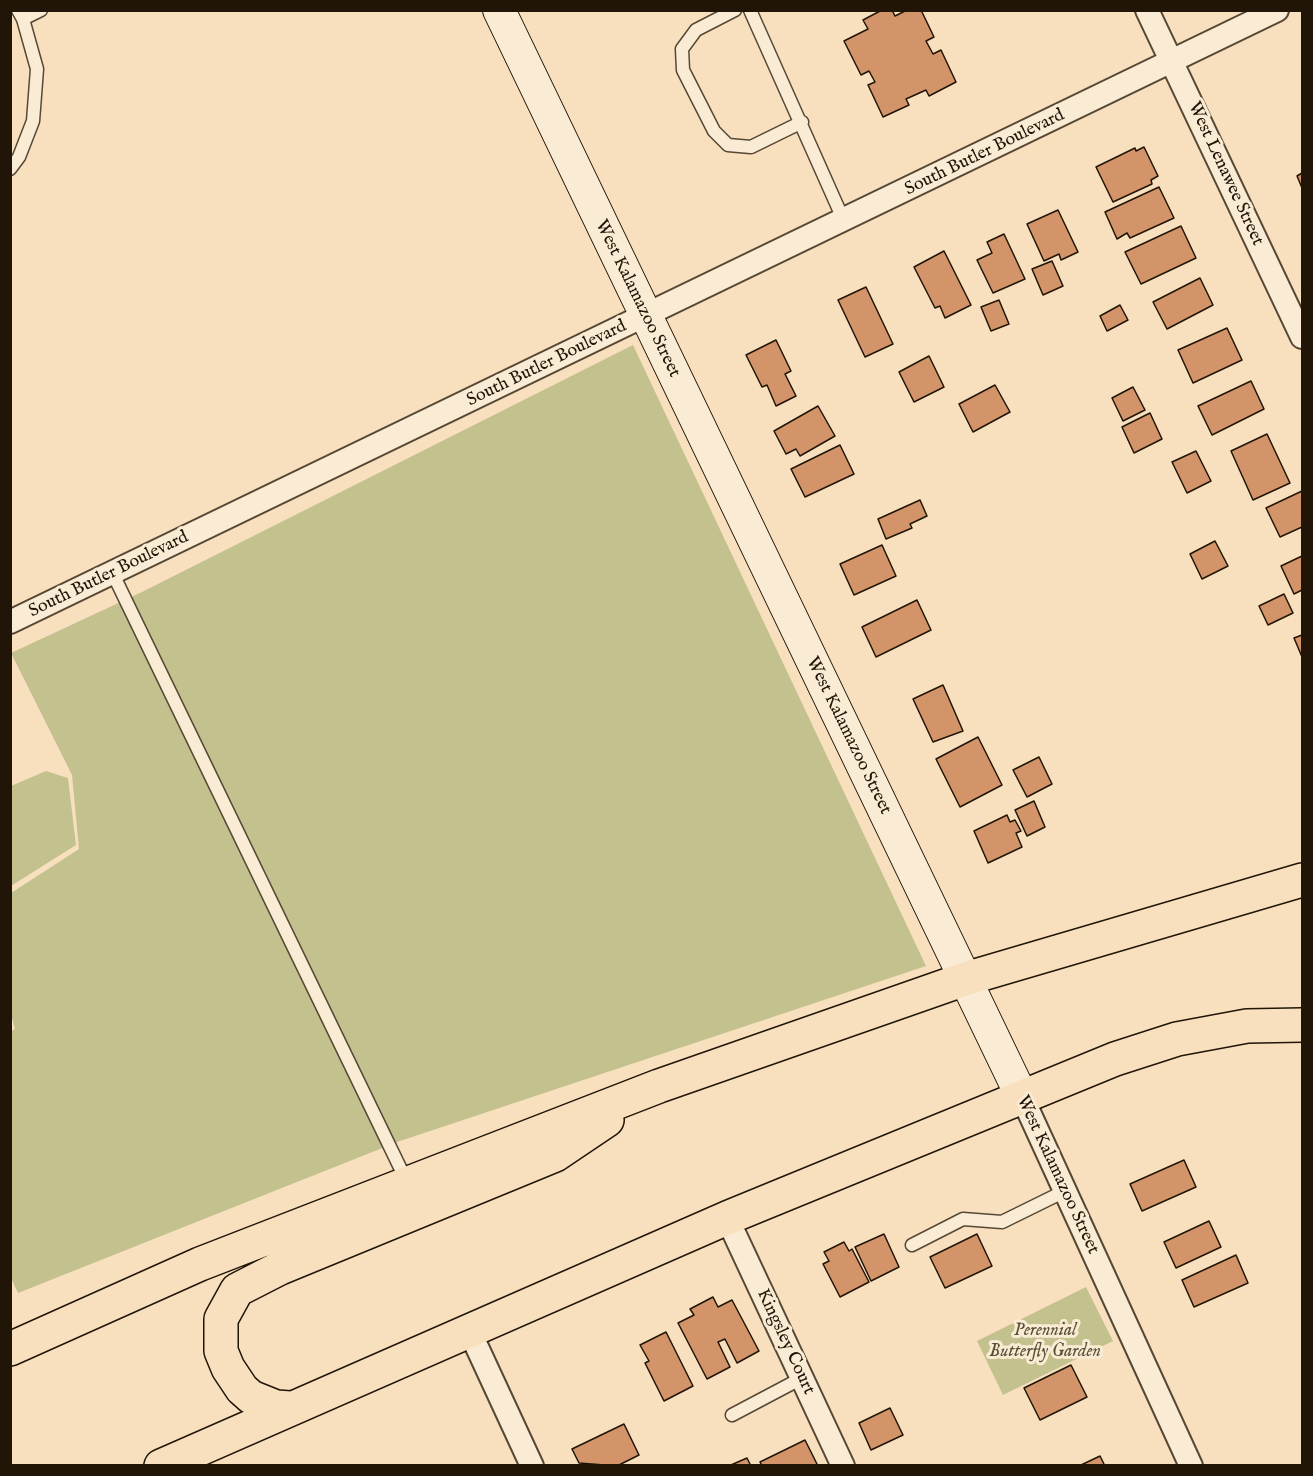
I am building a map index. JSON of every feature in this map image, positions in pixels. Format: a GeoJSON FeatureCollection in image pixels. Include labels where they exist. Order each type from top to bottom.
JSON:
{"type":"FeatureCollection","features":[{"type":"Feature","properties":{"kind":"main road"},"geometry":{"type":"LineString","coordinates":[[10,1349],[200,1264],[659,1086],[965,979],[1302,880]]}},
{"type":"Feature","properties":{"kind":"main road"},"geometry":{"type":"LineString","coordinates":[[161,1466],[290,1407],[470,1332],[727,1218],[1115,1059],[1177,1039],[1247,1026],[1302,1025]]}},
{"type":"Feature","properties":{"kind":"main road"},"geometry":{"type":"LineString","coordinates":[[290,1407],[276,1407],[252,1397],[242,1389],[228,1368],[221,1351],[221,1319],[237,1290],[280,1268],[555,1155],[659,1086]]}},
{"type":"Feature","properties":{"kind":"street","name":"West Kalamazoo Street"},"geometry":{"type":"LineString","coordinates":[[499,10],[1022,1097],[1191,1466]]}},
{"type":"Feature","properties":{"kind":"street","name":"West Lenawee Street"},"geometry":{"type":"LineString","coordinates":[[1147,10],[1302,337]]}},
{"type":"Feature","properties":{"kind":"street","name":"South Butler Boulevard"},"geometry":{"type":"LineString","coordinates":[[10,622],[1172,63],[1277,10]]}},
{"type":"Feature","properties":{"kind":"street","name":"Kingsley Court"},"geometry":{"type":"LineString","coordinates":[[727,1218],[843,1466]]}},
{"type":"Feature","properties":{"kind":"street"},"geometry":{"type":"LineString","coordinates":[[470,1332],[532,1466]]}},
{"type":"Feature","properties":{"kind":"lane"},"geometry":{"type":"LineString","coordinates":[[10,169],[19,157],[33,121],[37,69],[21,15],[41,10]]}},
{"type":"Feature","properties":{"kind":"lane"},"geometry":{"type":"LineString","coordinates":[[735,10],[696,30],[682,49],[683,70],[714,131],[728,146],[751,147],[802,122]]}},
{"type":"Feature","properties":{"kind":"lane"},"geometry":{"type":"LineString","coordinates":[[750,10],[802,122],[844,221]]}},
{"type":"Feature","properties":{"kind":"lane"},"geometry":{"type":"LineString","coordinates":[[113,574],[407,1183]]}},
{"type":"Feature","properties":{"kind":"lane"},"geometry":{"type":"LineString","coordinates":[[912,1245],[963,1219],[1002,1222],[1065,1191]]}},
{"type":"Feature","properties":{"kind":"lane"},"geometry":{"type":"LineString","coordinates":[[732,1414],[802,1378]]}},
{"type":"Feature","properties":{"kind":"green space"},"geometry":{"type":"Polygon","coordinates":[[[633,345],[926,966],[400,1141],[18,1293],[10,1276],[10,1032],[15,1029],[10,1011],[11,893],[79,849],[72,775],[11,653],[142,592],[633,345]]]}},
{"type":"Feature","properties":{"kind":"green space"},"geometry":{"type":"Polygon","coordinates":[[[46,771],[68,778],[76,845],[11,886],[11,786],[46,771]]]}},
{"type":"Feature","properties":{"kind":"green space","name":"Perennial Butterfly Garden"},"geometry":{"type":"Polygon","coordinates":[[[1086,1287],[1113,1341],[1003,1395],[977,1341],[1086,1287]]]}},
{"type":"Feature","properties":{"kind":"building"},"geometry":{"type":"Polygon","coordinates":[[[882,10],[892,10],[895,16],[907,10],[921,10],[934,37],[926,41],[933,54],[941,50],[956,82],[929,96],[926,90],[906,99],[909,105],[883,117],[868,85],[875,82],[869,71],[861,75],[844,41],[868,29],[863,20],[882,10]]]}},
{"type":"Feature","properties":{"kind":"building"},"geometry":{"type":"Polygon","coordinates":[[[1144,147],[1158,176],[1151,180],[1152,184],[1113,202],[1096,167],[1135,148],[1136,151],[1144,147]]]}},
{"type":"Feature","properties":{"kind":"building"},"geometry":{"type":"Polygon","coordinates":[[[1302,173],[1302,188],[1297,176],[1302,173]]]}},
{"type":"Feature","properties":{"kind":"building"},"geometry":{"type":"Polygon","coordinates":[[[1159,187],[1174,218],[1130,238],[1127,233],[1117,239],[1105,212],[1159,187]]]}},
{"type":"Feature","properties":{"kind":"building"},"geometry":{"type":"Polygon","coordinates":[[[1058,210],[1078,252],[1061,260],[1059,254],[1044,261],[1027,224],[1058,210]]]}},
{"type":"Feature","properties":{"kind":"building"},"geometry":{"type":"Polygon","coordinates":[[[1181,226],[1196,258],[1141,284],[1125,252],[1181,226]]]}},
{"type":"Feature","properties":{"kind":"building"},"geometry":{"type":"Polygon","coordinates":[[[1004,234],[1025,279],[993,293],[977,260],[992,253],[987,242],[1004,234]]]}},
{"type":"Feature","properties":{"kind":"building"},"geometry":{"type":"Polygon","coordinates":[[[944,251],[971,305],[945,318],[940,306],[935,308],[914,267],[944,251]]]}},
{"type":"Feature","properties":{"kind":"building"},"geometry":{"type":"Polygon","coordinates":[[[1052,261],[1063,286],[1043,295],[1032,269],[1052,261]]]}},
{"type":"Feature","properties":{"kind":"building"},"geometry":{"type":"Polygon","coordinates":[[[1200,278],[1213,305],[1167,329],[1153,302],[1200,278]]]}},
{"type":"Feature","properties":{"kind":"building"},"geometry":{"type":"Polygon","coordinates":[[[866,287],[893,344],[865,357],[838,300],[866,287]]]}},
{"type":"Feature","properties":{"kind":"building"},"geometry":{"type":"Polygon","coordinates":[[[999,300],[1009,324],[991,331],[981,307],[999,300]]]}},
{"type":"Feature","properties":{"kind":"building"},"geometry":{"type":"Polygon","coordinates":[[[1120,305],[1128,320],[1107,331],[1100,316],[1120,305]]]}},
{"type":"Feature","properties":{"kind":"building"},"geometry":{"type":"Polygon","coordinates":[[[1227,328],[1242,360],[1193,383],[1178,350],[1227,328]]]}},
{"type":"Feature","properties":{"kind":"building"},"geometry":{"type":"Polygon","coordinates":[[[776,340],[791,371],[785,374],[796,396],[776,406],[767,385],[762,387],[746,355],[776,340]]]}},
{"type":"Feature","properties":{"kind":"building"},"geometry":{"type":"Polygon","coordinates":[[[929,356],[944,387],[914,402],[899,372],[929,356]]]}},
{"type":"Feature","properties":{"kind":"building"},"geometry":{"type":"Polygon","coordinates":[[[1251,381],[1264,409],[1212,435],[1198,406],[1251,381]]]}},
{"type":"Feature","properties":{"kind":"building"},"geometry":{"type":"Polygon","coordinates":[[[995,385],[1010,412],[973,432],[959,404],[995,385]]]}},
{"type":"Feature","properties":{"kind":"building"},"geometry":{"type":"Polygon","coordinates":[[[1133,387],[1145,410],[1123,421],[1112,398],[1133,387]]]}},
{"type":"Feature","properties":{"kind":"building"},"geometry":{"type":"Polygon","coordinates":[[[818,406],[835,436],[800,456],[796,449],[786,454],[774,431],[818,406]]]}},
{"type":"Feature","properties":{"kind":"building"},"geometry":{"type":"Polygon","coordinates":[[[1150,413],[1162,439],[1134,453],[1122,427],[1150,413]]]}},
{"type":"Feature","properties":{"kind":"building"},"geometry":{"type":"Polygon","coordinates":[[[1267,434],[1290,483],[1253,500],[1231,451],[1267,434]]]}},
{"type":"Feature","properties":{"kind":"building"},"geometry":{"type":"Polygon","coordinates":[[[840,445],[854,474],[805,497],[791,469],[840,445]]]}},
{"type":"Feature","properties":{"kind":"building"},"geometry":{"type":"Polygon","coordinates":[[[1196,451],[1211,481],[1187,493],[1172,462],[1196,451]]]}},
{"type":"Feature","properties":{"kind":"building"},"geometry":{"type":"Polygon","coordinates":[[[1302,491],[1302,527],[1280,537],[1266,508],[1302,491]]]}},
{"type":"Feature","properties":{"kind":"building"},"geometry":{"type":"Polygon","coordinates":[[[920,500],[927,516],[910,524],[912,528],[886,539],[878,519],[920,500]]]}},
{"type":"Feature","properties":{"kind":"building"},"geometry":{"type":"Polygon","coordinates":[[[1215,541],[1228,566],[1202,579],[1190,554],[1215,541]]]}},
{"type":"Feature","properties":{"kind":"building"},"geometry":{"type":"Polygon","coordinates":[[[882,545],[896,576],[854,595],[840,564],[882,545]]]}},
{"type":"Feature","properties":{"kind":"building"},"geometry":{"type":"Polygon","coordinates":[[[1302,556],[1302,590],[1294,594],[1281,566],[1302,556]]]}},
{"type":"Feature","properties":{"kind":"building"},"geometry":{"type":"Polygon","coordinates":[[[1284,594],[1293,613],[1268,625],[1259,606],[1284,594]]]}},
{"type":"Feature","properties":{"kind":"building"},"geometry":{"type":"Polygon","coordinates":[[[917,600],[931,630],[876,657],[862,627],[917,600]]]}},
{"type":"Feature","properties":{"kind":"building"},"geometry":{"type":"Polygon","coordinates":[[[1302,635],[1302,657],[1294,638],[1302,635]]]}},
{"type":"Feature","properties":{"kind":"building"},"geometry":{"type":"Polygon","coordinates":[[[943,685],[963,731],[933,742],[913,699],[943,685]]]}},
{"type":"Feature","properties":{"kind":"building"},"geometry":{"type":"Polygon","coordinates":[[[978,737],[1002,785],[960,807],[936,759],[978,737]]]}},
{"type":"Feature","properties":{"kind":"building"},"geometry":{"type":"Polygon","coordinates":[[[1039,757],[1052,784],[1027,797],[1013,770],[1039,757]]]}},
{"type":"Feature","properties":{"kind":"building"},"geometry":{"type":"Polygon","coordinates":[[[1034,801],[1045,827],[1027,836],[1015,810],[1034,801]]]}},
{"type":"Feature","properties":{"kind":"building"},"geometry":{"type":"Polygon","coordinates":[[[1007,815],[1010,822],[1015,820],[1021,831],[1016,833],[1022,847],[988,863],[974,831],[1007,815]]]}},
{"type":"Feature","properties":{"kind":"building"},"geometry":{"type":"Polygon","coordinates":[[[1184,1160],[1196,1187],[1142,1211],[1130,1184],[1184,1160]]]}},
{"type":"Feature","properties":{"kind":"building"},"geometry":{"type":"Polygon","coordinates":[[[1209,1221],[1221,1247],[1176,1268],[1164,1242],[1209,1221]]]}},
{"type":"Feature","properties":{"kind":"building"},"geometry":{"type":"Polygon","coordinates":[[[884,1234],[899,1267],[871,1281],[855,1247],[884,1234]]]}},
{"type":"Feature","properties":{"kind":"building"},"geometry":{"type":"Polygon","coordinates":[[[977,1234],[992,1266],[945,1288],[930,1257],[977,1234]]]}},
{"type":"Feature","properties":{"kind":"building"},"geometry":{"type":"Polygon","coordinates":[[[844,1242],[849,1251],[852,1249],[869,1282],[840,1297],[823,1264],[829,1261],[824,1252],[844,1242]]]}},
{"type":"Feature","properties":{"kind":"building"},"geometry":{"type":"Polygon","coordinates":[[[1236,1255],[1248,1283],[1194,1307],[1182,1280],[1236,1255]]]}},
{"type":"Feature","properties":{"kind":"building"},"geometry":{"type":"Polygon","coordinates":[[[713,1297],[718,1307],[732,1300],[759,1351],[737,1363],[725,1339],[718,1342],[730,1367],[707,1379],[678,1323],[694,1315],[690,1309],[713,1297]]]}},
{"type":"Feature","properties":{"kind":"building"},"geometry":{"type":"Polygon","coordinates":[[[666,1332],[693,1386],[664,1401],[645,1363],[649,1361],[640,1345],[666,1332]]]}},
{"type":"Feature","properties":{"kind":"building"},"geometry":{"type":"Polygon","coordinates":[[[1071,1365],[1087,1397],[1040,1420],[1024,1388],[1071,1365]]]}},
{"type":"Feature","properties":{"kind":"building"},"geometry":{"type":"Polygon","coordinates":[[[890,1408],[903,1435],[871,1450],[859,1423],[890,1408]]]}},
{"type":"Feature","properties":{"kind":"building"},"geometry":{"type":"Polygon","coordinates":[[[624,1424],[639,1455],[617,1466],[579,1463],[572,1449],[624,1424]]]}},
{"type":"Feature","properties":{"kind":"building"},"geometry":{"type":"Polygon","coordinates":[[[805,1440],[818,1466],[762,1466],[760,1462],[805,1440]]]}},
{"type":"Feature","properties":{"kind":"building"},"geometry":{"type":"Polygon","coordinates":[[[1100,1456],[1105,1466],[1079,1466],[1100,1456]]]}},
{"type":"Feature","properties":{"kind":"building"},"geometry":{"type":"Polygon","coordinates":[[[747,1458],[751,1466],[731,1465],[747,1458]]]}}]}
